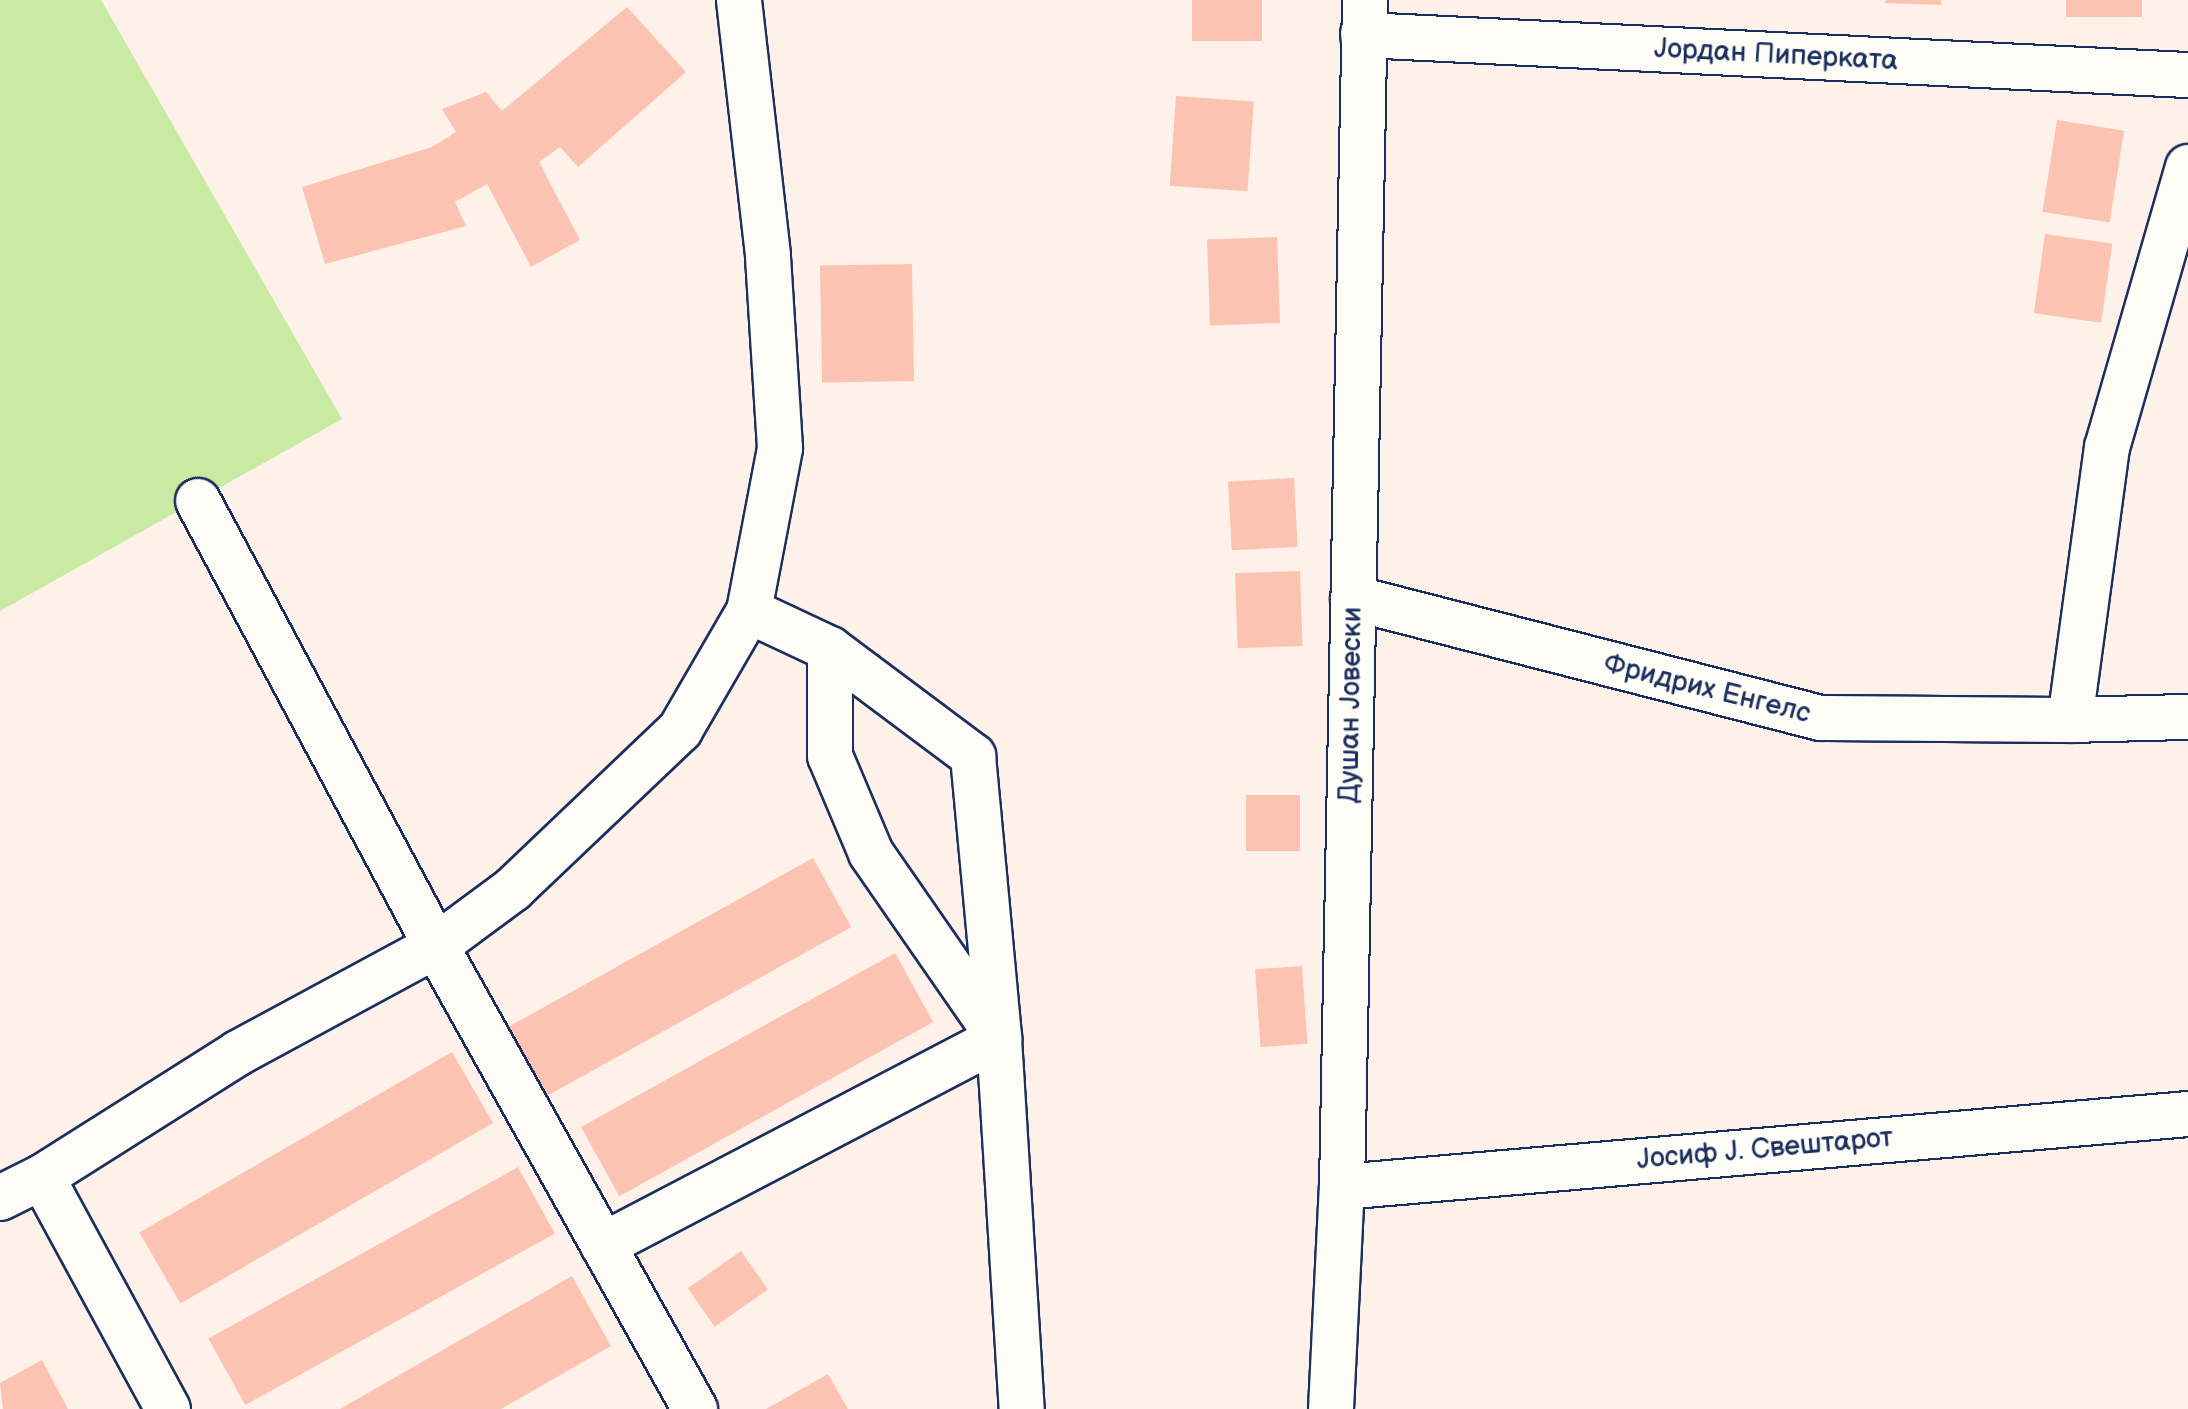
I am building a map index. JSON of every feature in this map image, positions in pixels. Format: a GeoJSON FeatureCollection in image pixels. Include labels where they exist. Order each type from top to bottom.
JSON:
{"type":"FeatureCollection","features":[{"type":"Feature","properties":{"kind":"street"},"geometry":{"type":"LineString","coordinates":[[0,1198],[42,1177],[238,1053],[436,946],[513,889],[680,730],[749,611],[780,448],[768,255],[739,0]]}},
{"type":"Feature","properties":{"kind":"street","name":"Јордан Пиперката"},"geometry":{"type":"LineString","coordinates":[[1364,18],[2188,75]]}},
{"type":"Feature","properties":{"kind":"street","name":"Душан Јовески"},"geometry":{"type":"LineString","coordinates":[[1331,1409],[1342,1187],[1364,18]]}},
{"type":"Feature","properties":{"kind":"street"},"geometry":{"type":"LineString","coordinates":[[2070,720],[2107,447],[2188,167]]}},
{"type":"Feature","properties":{"kind":"street"},"geometry":{"type":"LineString","coordinates":[[198,501],[436,946],[695,1409]]}},
{"type":"Feature","properties":{"kind":"street","name":"Фридрих Енгелс"},"geometry":{"type":"LineString","coordinates":[[1353,598],[1820,718],[2070,720],[2188,717]]}},
{"type":"Feature","properties":{"kind":"street"},"geometry":{"type":"LineString","coordinates":[[749,611],[830,649],[973,756],[999,1038],[1022,1409]]}},
{"type":"Feature","properties":{"kind":"street"},"geometry":{"type":"LineString","coordinates":[[830,649],[830,756],[871,853],[999,1038]]}},
{"type":"Feature","properties":{"kind":"street"},"geometry":{"type":"LineString","coordinates":[[603,1245],[999,1038]]}},
{"type":"Feature","properties":{"kind":"street","name":"Јосиф Ј. Свештарот"},"geometry":{"type":"LineString","coordinates":[[1342,1187],[2188,1114]]}},
{"type":"Feature","properties":{"kind":"street"},"geometry":{"type":"LineString","coordinates":[[42,1177],[168,1409]]}},
{"type":"Feature","properties":{"kind":"green space"},"geometry":{"type":"Polygon","coordinates":[[[0,0],[101,0],[342,419],[0,611],[0,0]]]}},
{"type":"Feature","properties":{"kind":"building"},"geometry":{"type":"Polygon","coordinates":[[[1192,0],[1262,0],[1262,41],[1192,41],[1192,0]]]}},
{"type":"Feature","properties":{"kind":"building"},"geometry":{"type":"Polygon","coordinates":[[[1886,0],[1941,0],[1941,5],[1885,3],[1886,0]]]}},
{"type":"Feature","properties":{"kind":"building"},"geometry":{"type":"Polygon","coordinates":[[[2066,0],[2142,0],[2142,17],[2066,17],[2066,0]]]}},
{"type":"Feature","properties":{"kind":"building"},"geometry":{"type":"Polygon","coordinates":[[[627,7],[686,72],[578,167],[560,147],[539,162],[580,240],[531,267],[487,184],[455,202],[466,226],[325,264],[302,187],[432,147],[456,132],[442,109],[486,92],[502,111],[627,7]]]}},
{"type":"Feature","properties":{"kind":"building"},"geometry":{"type":"Polygon","coordinates":[[[1176,96],[1254,101],[1248,191],[1170,186],[1176,96]]]}},
{"type":"Feature","properties":{"kind":"building"},"geometry":{"type":"Polygon","coordinates":[[[2057,120],[2124,131],[2110,222],[2042,212],[2057,120]]]}},
{"type":"Feature","properties":{"kind":"building"},"geometry":{"type":"Polygon","coordinates":[[[2045,234],[2112,243],[2101,323],[2034,313],[2045,234]]]}},
{"type":"Feature","properties":{"kind":"building"},"geometry":{"type":"Polygon","coordinates":[[[1277,237],[1280,323],[1210,325],[1207,239],[1277,237]]]}},
{"type":"Feature","properties":{"kind":"building"},"geometry":{"type":"Polygon","coordinates":[[[912,264],[914,381],[822,383],[820,266],[912,264]]]}},
{"type":"Feature","properties":{"kind":"building"},"geometry":{"type":"Polygon","coordinates":[[[1294,478],[1298,547],[1232,550],[1228,481],[1294,478]]]}},
{"type":"Feature","properties":{"kind":"building"},"geometry":{"type":"Polygon","coordinates":[[[1300,571],[1303,646],[1238,648],[1235,573],[1300,571]]]}},
{"type":"Feature","properties":{"kind":"building"},"geometry":{"type":"Polygon","coordinates":[[[1246,795],[1300,795],[1300,851],[1246,851],[1246,795]]]}},
{"type":"Feature","properties":{"kind":"building"},"geometry":{"type":"Polygon","coordinates":[[[813,858],[851,927],[541,1099],[503,1030],[813,858]]]}},
{"type":"Feature","properties":{"kind":"building"},"geometry":{"type":"Polygon","coordinates":[[[895,953],[933,1022],[619,1196],[581,1127],[895,953]]]}},
{"type":"Feature","properties":{"kind":"building"},"geometry":{"type":"Polygon","coordinates":[[[1302,966],[1307,1044],[1261,1047],[1255,969],[1302,966]]]}},
{"type":"Feature","properties":{"kind":"building"},"geometry":{"type":"Polygon","coordinates":[[[452,1052],[493,1123],[180,1304],[139,1232],[452,1052]]]}},
{"type":"Feature","properties":{"kind":"building"},"geometry":{"type":"Polygon","coordinates":[[[518,1167],[555,1233],[245,1405],[208,1339],[518,1167]]]}},
{"type":"Feature","properties":{"kind":"building"},"geometry":{"type":"Polygon","coordinates":[[[741,1251],[768,1290],[715,1327],[688,1288],[741,1251]]]}},
{"type":"Feature","properties":{"kind":"building"},"geometry":{"type":"Polygon","coordinates":[[[572,1276],[611,1346],[501,1409],[340,1409],[572,1276]]]}},
{"type":"Feature","properties":{"kind":"building"},"geometry":{"type":"Polygon","coordinates":[[[42,1360],[68,1409],[3,1409],[0,1383],[42,1360]]]}},
{"type":"Feature","properties":{"kind":"building"},"geometry":{"type":"Polygon","coordinates":[[[828,1374],[848,1409],[766,1409],[828,1374]]]}}]}
